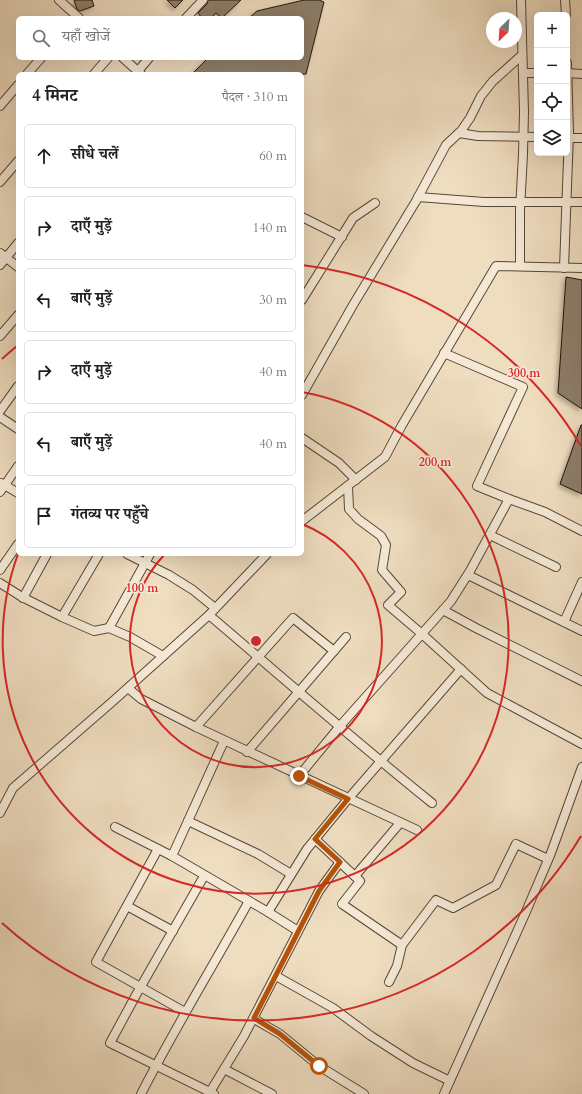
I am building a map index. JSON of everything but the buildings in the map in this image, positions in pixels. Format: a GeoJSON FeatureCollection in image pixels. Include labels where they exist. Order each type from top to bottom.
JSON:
{"type":"FeatureCollection","features":[{"type":"Feature","properties":{"kind":"street"},"geometry":{"type":"LineString","coordinates":[[59,0],[76,16]]}},
{"type":"Feature","properties":{"kind":"street"},"geometry":{"type":"LineString","coordinates":[[188,16],[203,0]]}},
{"type":"Feature","properties":{"kind":"street"},"geometry":{"type":"LineString","coordinates":[[520,266],[520,202],[523,137],[521,0]]}},
{"type":"Feature","properties":{"kind":"street"},"geometry":{"type":"LineString","coordinates":[[565,0],[566,12]]}},
{"type":"Feature","properties":{"kind":"street"},"geometry":{"type":"LineString","coordinates":[[304,391],[353,305],[418,197],[446,145],[470,118],[478,105],[481,96],[493,81],[522,55]]}},
{"type":"Feature","properties":{"kind":"street"},"geometry":{"type":"LineString","coordinates":[[29,72],[39,60]]}},
{"type":"Feature","properties":{"kind":"street"},"geometry":{"type":"LineString","coordinates":[[96,72],[106,60]]}},
{"type":"Feature","properties":{"kind":"street"},"geometry":{"type":"LineString","coordinates":[[125,60],[140,72],[148,60]]}},
{"type":"Feature","properties":{"kind":"street"},"geometry":{"type":"LineString","coordinates":[[523,74],[534,73]]}},
{"type":"Feature","properties":{"kind":"street"},"geometry":{"type":"LineString","coordinates":[[570,73],[582,74]]}},
{"type":"Feature","properties":{"kind":"street"},"geometry":{"type":"LineString","coordinates":[[567,84],[568,120]]}},
{"type":"Feature","properties":{"kind":"street"},"geometry":{"type":"LineString","coordinates":[[0,106],[16,87]]}},
{"type":"Feature","properties":{"kind":"street"},"geometry":{"type":"LineString","coordinates":[[459,132],[478,136],[534,137]]}},
{"type":"Feature","properties":{"kind":"street"},"geometry":{"type":"LineString","coordinates":[[570,138],[582,138]]}},
{"type":"Feature","properties":{"kind":"street"},"geometry":{"type":"LineString","coordinates":[[564,268],[567,156]]}},
{"type":"Feature","properties":{"kind":"street"},"geometry":{"type":"LineString","coordinates":[[0,182],[16,163]]}},
{"type":"Feature","properties":{"kind":"street"},"geometry":{"type":"LineString","coordinates":[[418,197],[484,202],[582,202]]}},
{"type":"Feature","properties":{"kind":"street"},"geometry":{"type":"LineString","coordinates":[[304,297],[353,218],[375,203]]}},
{"type":"Feature","properties":{"kind":"street"},"geometry":{"type":"LineString","coordinates":[[304,219],[342,237]]}},
{"type":"Feature","properties":{"kind":"street"},"geometry":{"type":"LineString","coordinates":[[0,265],[3,255],[16,245]]}},
{"type":"Feature","properties":{"kind":"street"},"geometry":{"type":"LineString","coordinates":[[3,255],[16,265]]}},
{"type":"Feature","properties":{"kind":"street"},"geometry":{"type":"LineString","coordinates":[[304,519],[385,457],[444,353],[496,266],[582,268]]}},
{"type":"Feature","properties":{"kind":"street"},"geometry":{"type":"LineString","coordinates":[[0,336],[16,317]]}},
{"type":"Feature","properties":{"kind":"street"},"geometry":{"type":"LineString","coordinates":[[444,353],[522,387],[477,486],[545,512],[582,531]]}},
{"type":"Feature","properties":{"kind":"street"},"geometry":{"type":"LineString","coordinates":[[0,411],[16,389]]}},
{"type":"Feature","properties":{"kind":"street"},"geometry":{"type":"LineString","coordinates":[[0,417],[16,428]]}},
{"type":"Feature","properties":{"kind":"street"},"geometry":{"type":"LineString","coordinates":[[304,439],[339,463],[356,480]]}},
{"type":"Feature","properties":{"kind":"street"},"geometry":{"type":"LineString","coordinates":[[16,469],[2,487],[16,492]]}},
{"type":"Feature","properties":{"kind":"street"},"geometry":{"type":"LineString","coordinates":[[348,486],[349,509],[358,519],[381,536],[386,545],[382,570],[401,592],[388,606],[422,634],[487,693],[582,744]]}},
{"type":"Feature","properties":{"kind":"street"},"geometry":{"type":"LineString","coordinates":[[299,776],[340,726],[451,601],[468,575],[509,499]]}},
{"type":"Feature","properties":{"kind":"street"},"geometry":{"type":"LineString","coordinates":[[490,535],[556,567]]}},
{"type":"Feature","properties":{"kind":"street"},"geometry":{"type":"LineString","coordinates":[[0,570],[16,547]]}},
{"type":"Feature","properties":{"kind":"street"},"geometry":{"type":"LineString","coordinates":[[23,598],[46,556]]}},
{"type":"Feature","properties":{"kind":"street"},"geometry":{"type":"LineString","coordinates":[[62,617],[98,556]]}},
{"type":"Feature","properties":{"kind":"street"},"geometry":{"type":"LineString","coordinates":[[131,556],[169,575],[193,590],[215,608]]}},
{"type":"Feature","properties":{"kind":"street"},"geometry":{"type":"LineString","coordinates":[[110,628],[149,556]]}},
{"type":"Feature","properties":{"kind":"street"},"geometry":{"type":"LineString","coordinates":[[0,813],[13,788],[209,615],[265,556]]}},
{"type":"Feature","properties":{"kind":"street"},"geometry":{"type":"LineString","coordinates":[[468,575],[582,632]]}},
{"type":"Feature","properties":{"kind":"street"},"geometry":{"type":"LineString","coordinates":[[564,622],[582,582]]}},
{"type":"Feature","properties":{"kind":"street"},"geometry":{"type":"LineString","coordinates":[[0,583],[23,598],[62,617],[94,631],[110,628],[130,637],[163,656]]}},
{"type":"Feature","properties":{"kind":"street"},"geometry":{"type":"LineString","coordinates":[[443,610],[582,681]]}},
{"type":"Feature","properties":{"kind":"street"},"geometry":{"type":"LineString","coordinates":[[209,615],[380,761],[432,803]]}},
{"type":"Feature","properties":{"kind":"street"},"geometry":{"type":"LineString","coordinates":[[196,727],[293,618],[334,651]]}},
{"type":"Feature","properties":{"kind":"street"},"geometry":{"type":"LineString","coordinates":[[247,752],[346,637]]}},
{"type":"Feature","properties":{"kind":"street"},"geometry":{"type":"LineString","coordinates":[[268,912],[291,874],[315,839],[380,761],[461,669]]}},
{"type":"Feature","properties":{"kind":"street"},"geometry":{"type":"LineString","coordinates":[[128,688],[141,699],[224,741],[417,830]]}},
{"type":"Feature","properties":{"kind":"street"},"geometry":{"type":"LineString","coordinates":[[172,856],[224,741]]}},
{"type":"Feature","properties":{"kind":"street"},"geometry":{"type":"LineString","coordinates":[[444,1094],[492,991],[548,859],[582,766]]}},
{"type":"Feature","properties":{"kind":"street"},"geometry":{"type":"LineString","coordinates":[[188,821],[225,837],[258,854],[291,874]]}},
{"type":"Feature","properties":{"kind":"street"},"geometry":{"type":"LineString","coordinates":[[355,876],[400,822]]}},
{"type":"Feature","properties":{"kind":"street"},"geometry":{"type":"LineString","coordinates":[[115,827],[172,856],[298,931]]}},
{"type":"Feature","properties":{"kind":"street"},"geometry":{"type":"LineString","coordinates":[[315,839],[360,882],[342,904],[402,945]]}},
{"type":"Feature","properties":{"kind":"street"},"geometry":{"type":"LineString","coordinates":[[389,982],[397,966],[402,945],[436,900],[453,908],[496,885],[516,844],[548,859]]}},
{"type":"Feature","properties":{"kind":"street"},"geometry":{"type":"LineString","coordinates":[[158,849],[96,962],[185,1012]]}},
{"type":"Feature","properties":{"kind":"street"},"geometry":{"type":"LineString","coordinates":[[204,876],[140,987],[110,1043],[155,1066],[196,1090],[212,1093],[224,1069],[254,1018],[319,891],[340,862]]}},
{"type":"Feature","properties":{"kind":"street"},"geometry":{"type":"LineString","coordinates":[[141,1094],[185,1012],[213,966],[249,901]]}},
{"type":"Feature","properties":{"kind":"street"},"geometry":{"type":"LineString","coordinates":[[127,906],[173,931]]}},
{"type":"Feature","properties":{"kind":"street"},"geometry":{"type":"LineString","coordinates":[[276,976],[333,1008],[413,1063],[450,1081]]}},
{"type":"Feature","properties":{"kind":"street"},"geometry":{"type":"LineString","coordinates":[[254,1018],[280,1034],[319,1066],[364,1094]]}},
{"type":"Feature","properties":{"kind":"street"},"geometry":{"type":"LineString","coordinates":[[224,1069],[272,1094]]}},
{"type":"Feature","properties":{"kind":"route"},"geometry":{"type":"LineString","coordinates":[[299,776],[348,799],[315,839],[340,862],[319,891],[254,1018],[280,1034],[319,1066]]}}]}
